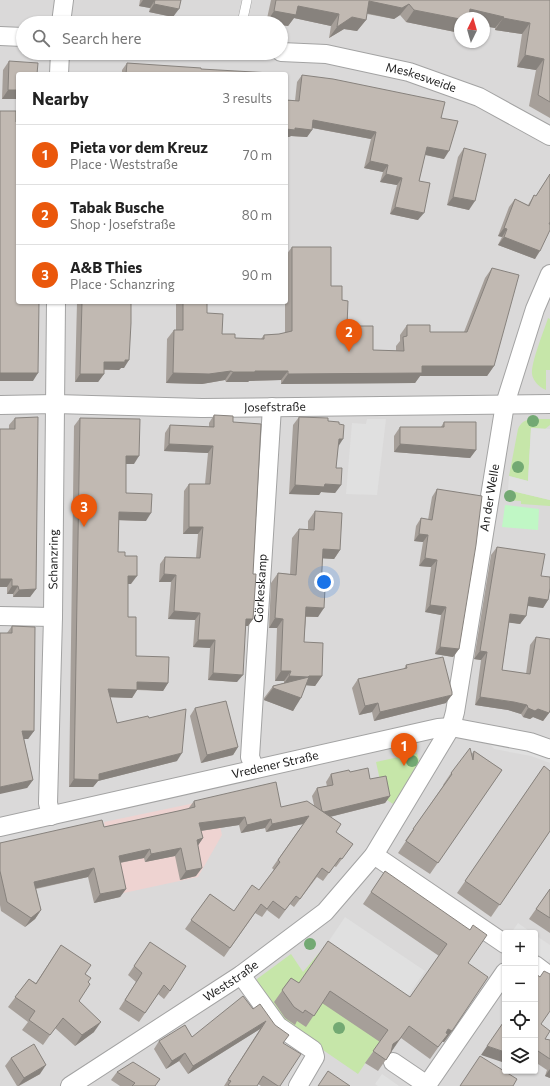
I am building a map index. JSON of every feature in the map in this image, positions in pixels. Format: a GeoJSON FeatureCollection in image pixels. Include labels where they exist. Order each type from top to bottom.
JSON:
{"type":"FeatureCollection","features":[{"type":"Feature","properties":{"kind":"street"},"geometry":{"type":"LineString","coordinates":[[62,16],[64,0]]}},
{"type":"Feature","properties":{"kind":"street"},"geometry":{"type":"LineString","coordinates":[[0,36],[16,37]]}},
{"type":"Feature","properties":{"kind":"street","name":"Meskesweide"},"geometry":{"type":"LineString","coordinates":[[288,52],[326,54],[409,72],[479,97],[550,136]]}},
{"type":"Feature","properties":{"kind":"street"},"geometry":{"type":"LineString","coordinates":[[59,72],[60,60]]}},
{"type":"Feature","properties":{"kind":"street","name":"An der Welle"},"geometry":{"type":"LineString","coordinates":[[451,727],[505,404],[535,309],[550,274]]}},
{"type":"Feature","properties":{"kind":"street","name":"Schanzring"},"geometry":{"type":"LineString","coordinates":[[51,816],[48,803],[53,617],[56,304]]}},
{"type":"Feature","properties":{"kind":"street","name":"Josefstraße"},"geometry":{"type":"LineString","coordinates":[[0,405],[55,404],[194,408],[272,408],[550,404]]}},
{"type":"Feature","properties":{"kind":"street","name":"Görkeskamp"},"geometry":{"type":"LineString","coordinates":[[255,769],[250,757],[272,408]]}},
{"type":"Feature","properties":{"kind":"street"},"geometry":{"type":"LineString","coordinates":[[0,616],[53,617]]}},
{"type":"Feature","properties":{"kind":"street","name":"Vredener Straße"},"geometry":{"type":"LineString","coordinates":[[0,827],[438,728],[451,727],[530,742],[550,749]]}},
{"type":"Feature","properties":{"kind":"street","name":"Weststraße"},"geometry":{"type":"LineString","coordinates":[[70,1086],[241,975],[325,912],[374,855],[451,727]]}},
{"type":"Feature","properties":{"kind":"street"},"geometry":{"type":"LineString","coordinates":[[374,855],[502,942]]}},
{"type":"Feature","properties":{"kind":"street"},"geometry":{"type":"LineString","coordinates":[[241,975],[278,1026],[312,1050],[315,1057],[298,1086]]}},
{"type":"Feature","properties":{"kind":"street"},"geometry":{"type":"LineString","coordinates":[[393,1062],[427,1085],[502,976]]}},
{"type":"Feature","properties":{"kind":"lane"},"geometry":{"type":"LineString","coordinates":[[243,16],[246,0]]}},
{"type":"Feature","properties":{"kind":"shaded area"},"geometry":{"type":"Polygon","coordinates":[[[0,0],[550,0],[550,1086],[0,1086],[0,0]]]}},
{"type":"Feature","properties":{"kind":"shaded area"},"geometry":{"type":"Polygon","coordinates":[[[367,419],[386,419],[377,495],[346,494],[352,423],[366,424],[367,419]]]}},
{"type":"Feature","properties":{"kind":"shaded area"},"geometry":{"type":"Polygon","coordinates":[[[531,428],[550,429],[550,500],[508,490],[509,476],[528,481],[531,428]]]}},
{"type":"Feature","properties":{"kind":"shaded area"},"geometry":{"type":"Polygon","coordinates":[[[489,742],[531,751],[550,757],[550,763],[531,756],[494,749],[489,742]]]}},
{"type":"Feature","properties":{"kind":"shaded area"},"geometry":{"type":"Polygon","coordinates":[[[214,799],[222,835],[198,877],[119,894],[104,822],[214,799]]]}},
{"type":"Feature","properties":{"kind":"shaded area"},"geometry":{"type":"Polygon","coordinates":[[[345,917],[425,971],[402,1005],[322,951],[345,917]]]}},
{"type":"Feature","properties":{"kind":"shaded area"},"geometry":{"type":"Polygon","coordinates":[[[518,923],[528,930],[513,930],[518,923]]]}},
{"type":"Feature","properties":{"kind":"shaded area"},"geometry":{"type":"Polygon","coordinates":[[[538,937],[550,945],[550,959],[548,962],[538,955],[538,937]]]}},
{"type":"Feature","properties":{"kind":"shaded area"},"geometry":{"type":"Polygon","coordinates":[[[382,1074],[399,1086],[378,1086],[375,1084],[382,1074]]]}},
{"type":"Feature","properties":{"kind":"green space"},"geometry":{"type":"Polygon","coordinates":[[[548,318],[550,319],[550,370],[546,370],[546,390],[537,384],[532,374],[532,369],[548,318]]]}},
{"type":"Feature","properties":{"kind":"green space"},"geometry":{"type":"Polygon","coordinates":[[[532,419],[550,419],[550,425],[545,429],[531,428],[528,481],[509,476],[518,429],[524,422],[532,419]]]}},
{"type":"Feature","properties":{"kind":"green space"},"geometry":{"type":"Polygon","coordinates":[[[508,490],[550,500],[550,506],[521,504],[521,501],[506,500],[508,490]]]}},
{"type":"Feature","properties":{"kind":"green space"},"geometry":{"type":"Polygon","coordinates":[[[505,505],[539,509],[538,530],[502,527],[505,505]]]}},
{"type":"Feature","properties":{"kind":"green space"},"geometry":{"type":"Polygon","coordinates":[[[417,753],[420,764],[393,804],[384,798],[376,762],[417,753]]]}},
{"type":"Feature","properties":{"kind":"green space"},"geometry":{"type":"Polygon","coordinates":[[[319,953],[383,1037],[358,1074],[285,1024],[256,988],[257,979],[291,954],[303,972],[319,953]]]}},
{"type":"Feature","properties":{"kind":"building"},"geometry":{"type":"Polygon","coordinates":[[[155,0],[181,0],[179,9],[154,4],[155,0]]]}},
{"type":"Feature","properties":{"kind":"building"},"geometry":{"type":"Polygon","coordinates":[[[276,0],[550,0],[550,102],[538,95],[544,59],[525,55],[530,23],[503,18],[504,17],[490,14],[490,12],[470,9],[470,12],[454,12],[454,18],[414,10],[409,4],[402,8],[369,1],[366,20],[352,17],[337,27],[339,14],[298,6],[296,15],[274,11],[276,0]]]}},
{"type":"Feature","properties":{"kind":"building"},"geometry":{"type":"Polygon","coordinates":[[[9,61],[38,63],[37,72],[16,72],[16,90],[8,90],[9,61]]]}},
{"type":"Feature","properties":{"kind":"building"},"geometry":{"type":"Polygon","coordinates":[[[127,63],[254,72],[126,72],[127,63]]]}},
{"type":"Feature","properties":{"kind":"building"},"geometry":{"type":"Polygon","coordinates":[[[302,75],[333,79],[445,102],[441,118],[458,121],[449,151],[427,147],[419,181],[430,183],[424,213],[395,207],[402,178],[386,174],[388,165],[370,161],[376,132],[313,120],[312,130],[295,128],[295,130],[288,129],[288,100],[299,101],[302,75]]]}},
{"type":"Feature","properties":{"kind":"building"},"geometry":{"type":"Polygon","coordinates":[[[0,111],[16,111],[16,304],[39,304],[38,373],[0,373],[0,111]]]}},
{"type":"Feature","properties":{"kind":"building"},"geometry":{"type":"Polygon","coordinates":[[[464,148],[486,154],[475,201],[453,197],[464,148]]]}},
{"type":"Feature","properties":{"kind":"building"},"geometry":{"type":"Polygon","coordinates":[[[550,174],[550,230],[540,251],[504,237],[507,229],[504,228],[515,199],[529,206],[534,195],[536,196],[550,174]]]}},
{"type":"Feature","properties":{"kind":"building"},"geometry":{"type":"Polygon","coordinates":[[[292,247],[331,247],[331,286],[342,286],[342,300],[348,301],[347,326],[373,326],[373,350],[404,351],[403,337],[407,336],[407,325],[430,325],[430,332],[467,332],[492,268],[519,275],[494,366],[422,366],[422,373],[288,374],[288,371],[231,371],[209,374],[173,373],[174,330],[183,330],[183,304],[207,304],[207,313],[223,314],[222,334],[235,334],[235,338],[264,339],[264,335],[292,331],[292,247]]]}},
{"type":"Feature","properties":{"kind":"building"},"geometry":{"type":"Polygon","coordinates":[[[82,304],[131,304],[129,360],[125,360],[125,362],[104,362],[104,374],[80,374],[82,304]]]}},
{"type":"Feature","properties":{"kind":"building"},"geometry":{"type":"Polygon","coordinates":[[[214,415],[233,416],[233,422],[261,424],[253,574],[256,574],[253,619],[246,619],[243,675],[213,673],[215,640],[198,640],[200,613],[174,611],[176,575],[164,574],[165,557],[200,558],[203,527],[189,527],[189,484],[210,484],[213,446],[169,444],[170,425],[214,427],[214,415]]]}},
{"type":"Feature","properties":{"kind":"building"},"geometry":{"type":"Polygon","coordinates":[[[38,417],[36,589],[19,590],[18,586],[12,586],[12,579],[0,579],[0,429],[15,429],[15,418],[38,417]]]}},
{"type":"Feature","properties":{"kind":"building"},"geometry":{"type":"Polygon","coordinates":[[[299,417],[328,418],[328,421],[339,422],[339,424],[344,425],[343,439],[339,439],[336,468],[342,468],[341,485],[325,484],[324,487],[295,485],[299,417]]]}},
{"type":"Feature","properties":{"kind":"building"},"geometry":{"type":"Polygon","coordinates":[[[80,418],[140,419],[139,456],[126,456],[126,493],[152,494],[151,513],[119,512],[118,552],[125,552],[125,556],[137,556],[137,576],[128,576],[128,617],[136,617],[136,656],[169,657],[168,683],[137,682],[137,690],[108,689],[117,723],[148,716],[149,718],[186,709],[182,753],[99,774],[99,780],[74,779],[80,418]]]}},
{"type":"Feature","properties":{"kind":"building"},"geometry":{"type":"Polygon","coordinates":[[[444,422],[476,422],[476,450],[400,444],[400,427],[444,427],[444,422]]]}},
{"type":"Feature","properties":{"kind":"building"},"geometry":{"type":"Polygon","coordinates":[[[437,489],[482,496],[476,545],[459,649],[440,647],[446,607],[430,605],[437,560],[425,558],[428,535],[419,534],[421,518],[432,520],[437,489]]]}},
{"type":"Feature","properties":{"kind":"building"},"geometry":{"type":"Polygon","coordinates":[[[315,511],[342,513],[340,550],[323,549],[321,589],[325,589],[324,608],[306,607],[304,642],[323,643],[322,676],[289,676],[291,671],[281,671],[283,619],[275,618],[278,573],[296,575],[299,529],[314,530],[315,511]]]}},
{"type":"Feature","properties":{"kind":"building"},"geometry":{"type":"Polygon","coordinates":[[[497,547],[545,554],[541,576],[550,577],[548,600],[529,597],[526,616],[510,614],[502,670],[530,674],[536,637],[550,639],[549,713],[538,709],[535,711],[528,708],[527,705],[480,697],[487,652],[480,651],[497,547]]]}},
{"type":"Feature","properties":{"kind":"building"},"geometry":{"type":"Polygon","coordinates":[[[12,626],[35,627],[34,731],[22,731],[33,780],[0,787],[0,633],[12,633],[12,626]]]}},
{"type":"Feature","properties":{"kind":"building"},"geometry":{"type":"Polygon","coordinates":[[[443,657],[452,695],[380,712],[378,703],[365,706],[358,679],[407,668],[406,665],[443,657]]]}},
{"type":"Feature","properties":{"kind":"building"},"geometry":{"type":"Polygon","coordinates":[[[309,677],[301,698],[273,688],[273,686],[309,677]]]}},
{"type":"Feature","properties":{"kind":"building"},"geometry":{"type":"Polygon","coordinates":[[[226,701],[238,747],[207,755],[195,708],[226,701]]]}},
{"type":"Feature","properties":{"kind":"building"},"geometry":{"type":"Polygon","coordinates":[[[470,748],[473,760],[474,751],[502,770],[438,863],[406,841],[452,774],[451,773],[470,748]]]}},
{"type":"Feature","properties":{"kind":"building"},"geometry":{"type":"Polygon","coordinates":[[[544,766],[550,771],[550,831],[500,905],[465,881],[544,766]]]}},
{"type":"Feature","properties":{"kind":"building"},"geometry":{"type":"Polygon","coordinates":[[[368,768],[370,779],[386,776],[390,796],[324,812],[322,811],[317,788],[333,785],[331,774],[368,768]]]}},
{"type":"Feature","properties":{"kind":"building"},"geometry":{"type":"Polygon","coordinates":[[[276,782],[281,807],[307,801],[341,824],[336,832],[353,844],[329,873],[322,868],[300,899],[296,896],[285,910],[273,901],[267,909],[261,904],[230,948],[191,920],[210,894],[234,911],[252,885],[259,890],[280,862],[278,860],[309,816],[272,824],[271,819],[247,825],[245,817],[199,823],[203,838],[197,840],[202,868],[186,871],[181,848],[151,854],[150,849],[119,856],[126,889],[100,894],[94,868],[34,882],[41,910],[31,918],[7,902],[0,871],[0,843],[102,820],[104,827],[178,811],[195,807],[194,801],[276,782]]]}},
{"type":"Feature","properties":{"kind":"building"},"geometry":{"type":"Polygon","coordinates":[[[385,871],[470,930],[473,925],[487,935],[468,963],[488,977],[452,1031],[448,1029],[446,1033],[448,1034],[438,1047],[409,1026],[399,1040],[393,1044],[391,1052],[386,1060],[373,1051],[388,1030],[330,991],[314,1016],[305,1010],[303,1013],[294,1007],[282,990],[291,978],[299,983],[328,941],[410,997],[447,944],[371,892],[385,871]]]}},
{"type":"Feature","properties":{"kind":"building"},"geometry":{"type":"Polygon","coordinates":[[[550,889],[550,918],[536,909],[550,889]]]}},
{"type":"Feature","properties":{"kind":"building"},"geometry":{"type":"Polygon","coordinates":[[[150,942],[186,966],[170,991],[164,985],[145,1013],[125,1000],[142,973],[134,966],[150,942]]]}},
{"type":"Feature","properties":{"kind":"building"},"geometry":{"type":"Polygon","coordinates":[[[61,945],[91,965],[85,974],[91,978],[88,982],[90,984],[79,1001],[101,1022],[82,1035],[63,1018],[50,1035],[29,1020],[35,1011],[15,997],[29,979],[36,984],[61,945]]]}},
{"type":"Feature","properties":{"kind":"building"},"geometry":{"type":"Polygon","coordinates":[[[544,971],[550,974],[550,1011],[541,1024],[550,1031],[545,1039],[550,1040],[550,1059],[538,1051],[538,976],[540,977],[544,971]]]}},
{"type":"Feature","properties":{"kind":"building"},"geometry":{"type":"Polygon","coordinates":[[[243,996],[253,1009],[260,1004],[275,1025],[289,1035],[283,1043],[301,1054],[280,1086],[263,1076],[257,1086],[228,1085],[231,1081],[228,1080],[266,1021],[193,1066],[185,1053],[172,1061],[159,1041],[185,1025],[192,1037],[243,996]]]}},
{"type":"Feature","properties":{"kind":"building"},"geometry":{"type":"Polygon","coordinates":[[[502,1024],[502,1051],[487,1046],[502,1024]]]}},
{"type":"Feature","properties":{"kind":"building"},"geometry":{"type":"Polygon","coordinates":[[[34,1044],[46,1065],[24,1078],[11,1058],[34,1044]]]}},
{"type":"Feature","properties":{"kind":"building"},"geometry":{"type":"Polygon","coordinates":[[[480,1056],[502,1070],[502,1074],[509,1074],[517,1079],[513,1086],[460,1086],[480,1056]]]}},
{"type":"Feature","properties":{"kind":"building"},"geometry":{"type":"Polygon","coordinates":[[[133,1062],[160,1079],[155,1086],[132,1086],[135,1083],[117,1072],[133,1062]]]}},
{"type":"Feature","properties":{"kind":"building"},"geometry":{"type":"Polygon","coordinates":[[[328,1071],[350,1086],[318,1086],[328,1071]]]}},
{"type":"Feature","properties":{"kind":"place","name":"Tabak Busche"},"geometry":{"type":"Point","coordinates":[349,352]}},
{"type":"Feature","properties":{"kind":"place","name":"A&B Thies"},"geometry":{"type":"Point","coordinates":[84,527]}},
{"type":"Feature","properties":{"kind":"place","name":"Pieta vor dem Kreuz"},"geometry":{"type":"Point","coordinates":[404,766]}}]}
